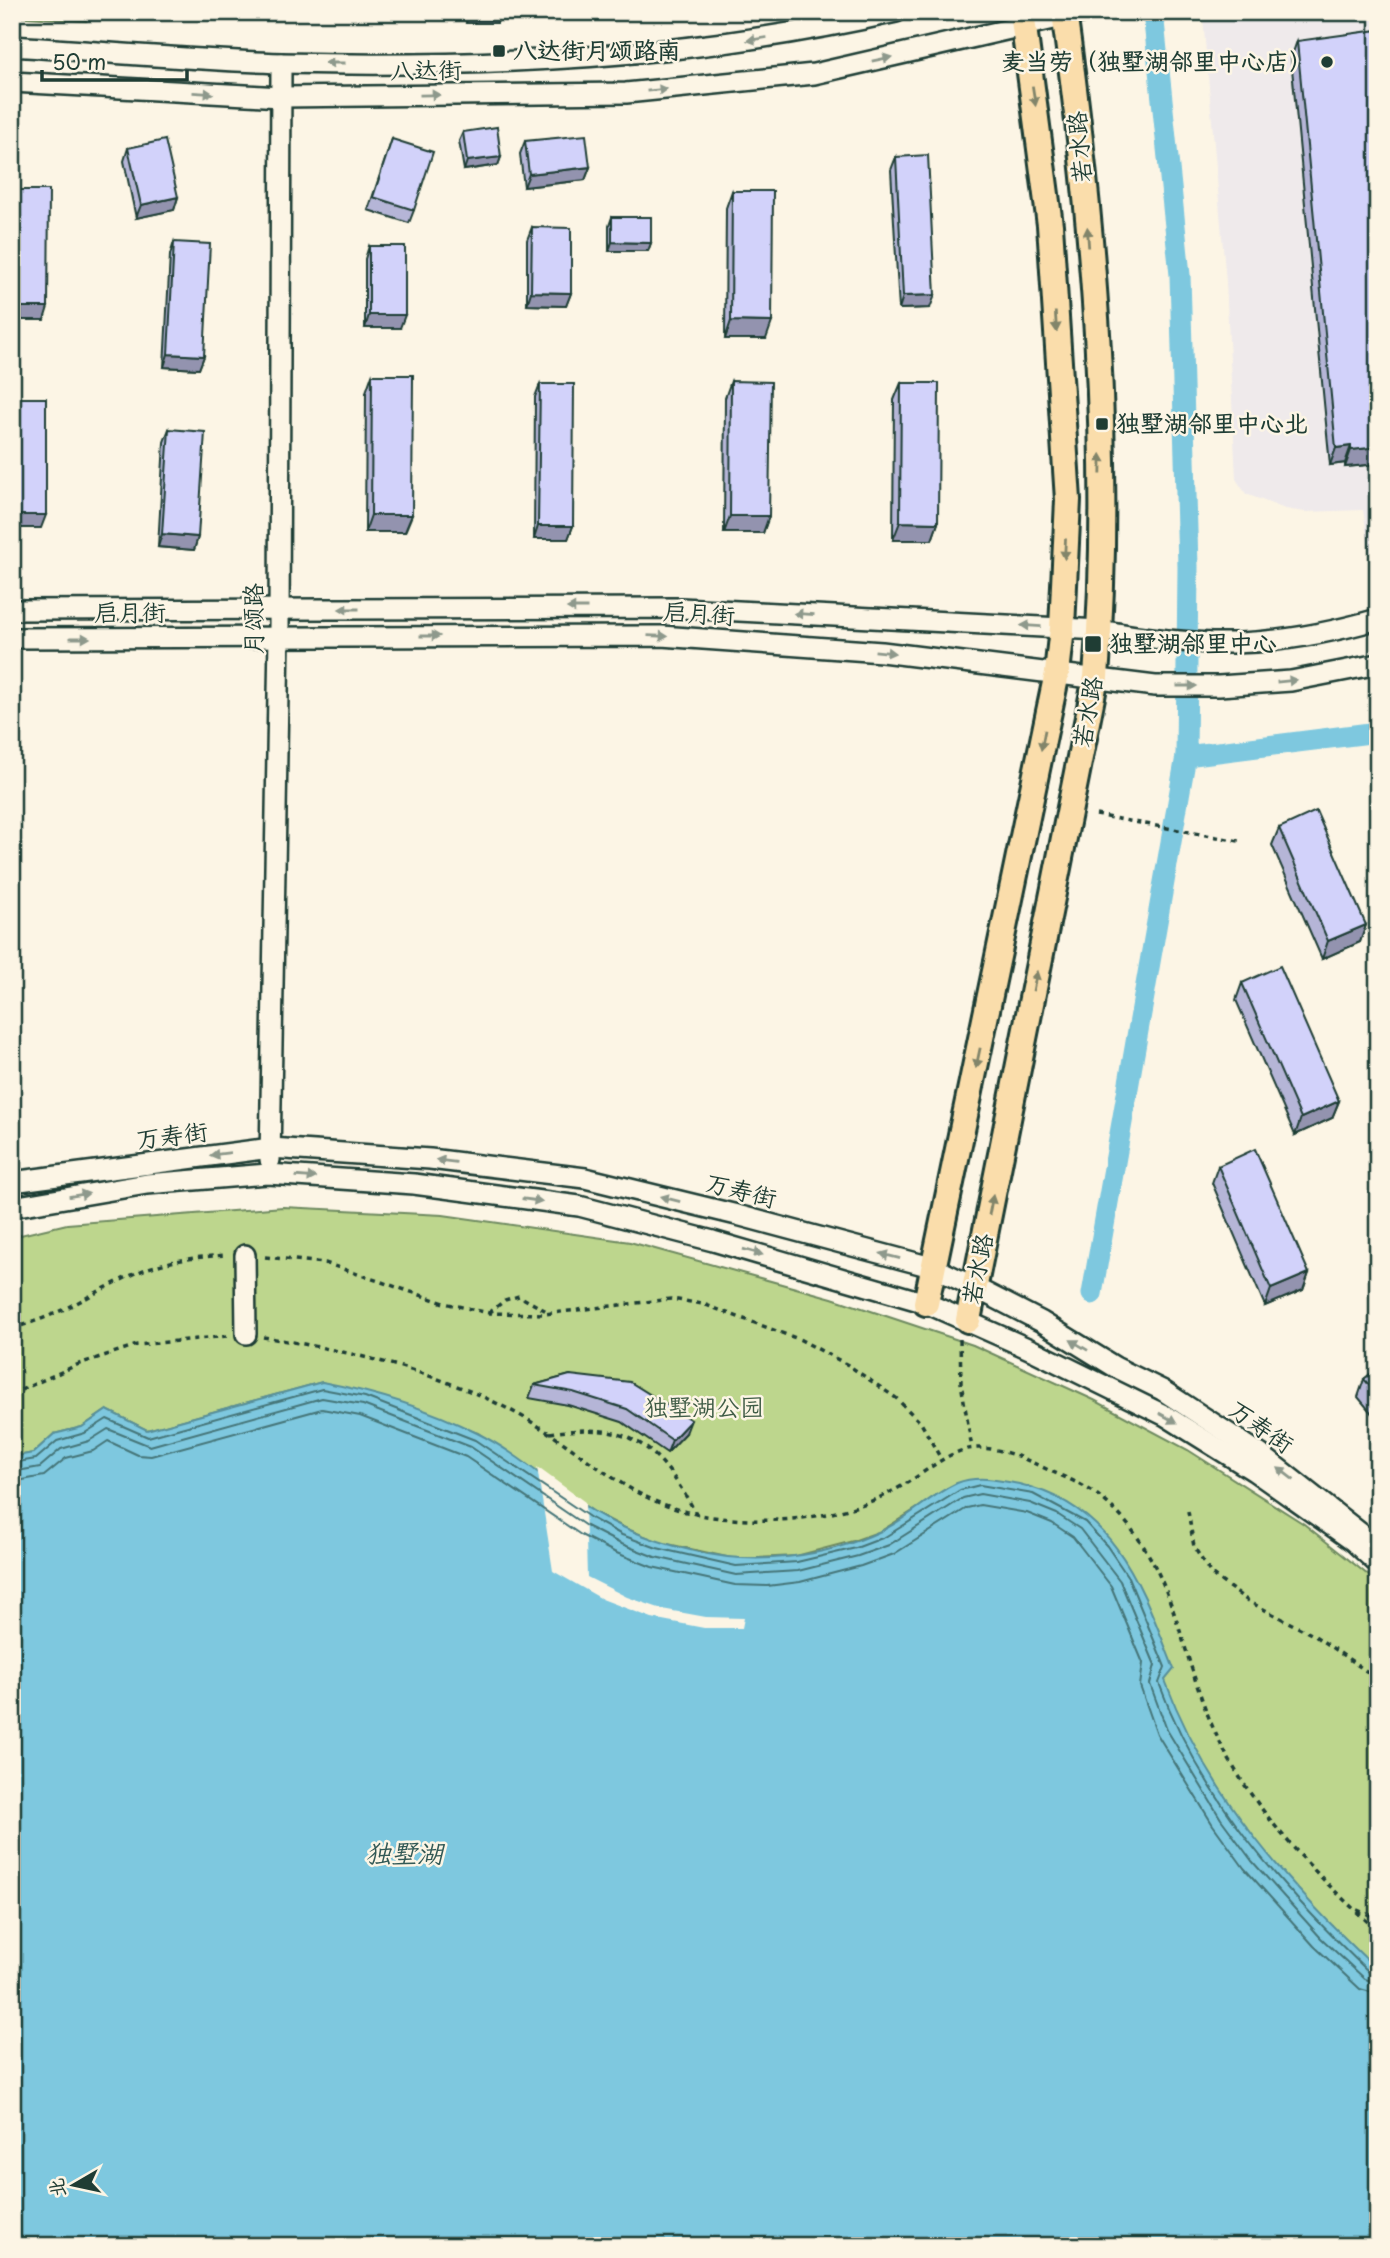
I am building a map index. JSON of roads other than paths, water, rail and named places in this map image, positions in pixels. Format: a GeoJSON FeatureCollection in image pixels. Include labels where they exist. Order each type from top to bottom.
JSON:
{"type":"FeatureCollection","features":[{"type":"Feature","properties":{"kind":"main road","name":"若水路"},"geometry":{"type":"LineString","coordinates":[[965,1318],[974,1287],[1096,677],[1100,630],[1102,424],[1071,14]]}},
{"type":"Feature","properties":{"kind":"main road","name":"若水路"},"geometry":{"type":"LineString","coordinates":[[926,1303],[1056,673],[1062,628],[1067,486],[1050,225],[1023,20]]}},
{"type":"Feature","properties":{"kind":"street","name":"八达街"},"geometry":{"type":"LineString","coordinates":[[12,46],[281,62],[482,62],[687,50],[832,27],[896,12]]}},
{"type":"Feature","properties":{"kind":"street","name":"八达街"},"geometry":{"type":"LineString","coordinates":[[12,82],[281,97],[626,93],[814,74],[1023,20],[1071,14]]}},
{"type":"Feature","properties":{"kind":"street","name":"月颂路"},"geometry":{"type":"LineString","coordinates":[[268,1174],[271,1148],[278,636],[281,62]]}},
{"type":"Feature","properties":{"kind":"street","name":"启月街"},"geometry":{"type":"LineString","coordinates":[[12,610],[681,608],[1100,630],[1154,640],[1217,645],[1302,639],[1378,619]]}},
{"type":"Feature","properties":{"kind":"street","name":"启月街"},"geometry":{"type":"LineString","coordinates":[[12,638],[661,636],[882,652],[1154,686],[1219,686],[1298,680],[1378,664]]}},
{"type":"Feature","properties":{"kind":"street","name":"万寿街"},"geometry":{"type":"LineString","coordinates":[[12,1182],[271,1148],[430,1159],[585,1178],[737,1215],[934,1268],[1042,1322],[1115,1367],[1162,1390],[1260,1454],[1378,1547]]}},
{"type":"Feature","properties":{"kind":"street","name":"万寿街"},"geometry":{"type":"LineString","coordinates":[[12,1208],[147,1184],[268,1174],[414,1184],[579,1206],[713,1241],[926,1303],[965,1318],[1166,1416],[1243,1464],[1353,1541],[1378,1564]]}},
{"type":"Feature","properties":{"kind":"street"},"geometry":{"type":"LineString","coordinates":[[245,1255],[246,1334]]}},
{"type":"Feature","properties":{"kind":"water","name":"独墅湖"},"geometry":{"type":"Polygon","coordinates":[[[322,1382],[401,1402],[459,1424],[493,1441],[581,1504],[607,1519],[656,1540],[717,1556],[789,1557],[836,1548],[881,1531],[947,1488],[972,1479],[1019,1484],[1052,1495],[1080,1511],[1102,1531],[1121,1554],[1136,1581],[1174,1669],[1165,1680],[1204,1762],[1228,1800],[1254,1837],[1313,1906],[1378,1970],[1378,2246],[12,2246],[12,1457],[33,1453],[54,1434],[82,1427],[107,1410],[147,1430],[322,1382]]]}},
{"type":"Feature","properties":{"kind":"waterway"},"geometry":{"type":"LineString","coordinates":[[1092,1294],[1186,756],[1188,567],[1180,275],[1153,12]]}},
{"type":"Feature","properties":{"kind":"waterway"},"geometry":{"type":"LineString","coordinates":[[1186,756],[1378,732]]}},
{"type":"Feature","properties":{"kind":"place","name":"八达街月颂路南"},"geometry":{"type":"Point","coordinates":[499,51]}},
{"type":"Feature","properties":{"kind":"place","name":"麦当劳（独墅湖邻里中心店）"},"geometry":{"type":"Point","coordinates":[1327,62]}},
{"type":"Feature","properties":{"kind":"place","name":"独墅湖邻里中心北"},"geometry":{"type":"Point","coordinates":[1102,424]}},
{"type":"Feature","properties":{"kind":"place","name":"独墅湖邻里中心"},"geometry":{"type":"Point","coordinates":[1093,644]}},
{"type":"Feature","properties":{"kind":"park label","name":"独墅湖公园"},"geometry":{"type":"Point","coordinates":[704,1408]}}]}
